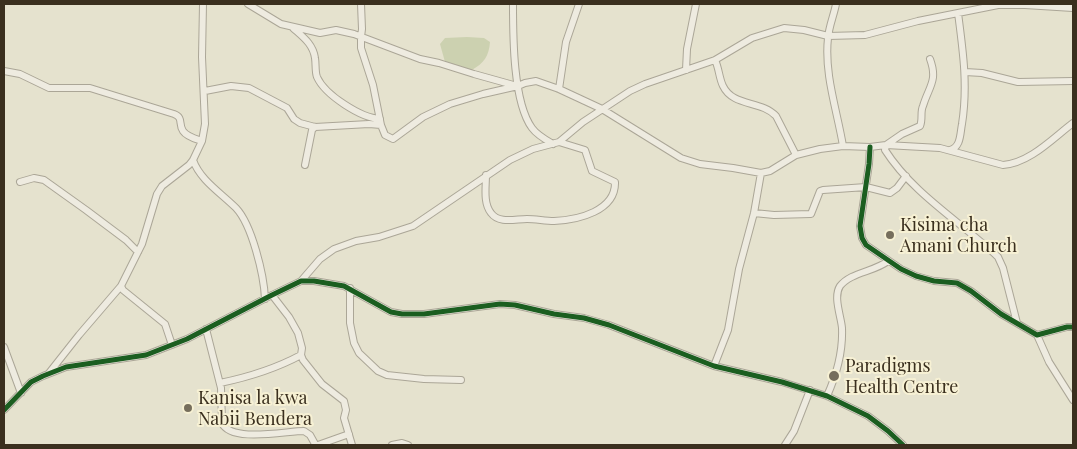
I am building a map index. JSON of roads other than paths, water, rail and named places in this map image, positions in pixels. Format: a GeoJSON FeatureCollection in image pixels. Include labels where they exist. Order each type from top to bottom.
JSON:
{"type":"FeatureCollection","features":[{"type":"Feature","properties":{"kind":"street"},"geometry":{"type":"LineString","coordinates":[[48,374],[121,286],[144,238],[157,194],[162,186],[193,160],[202,141],[205,124],[205,91],[202,64],[203,4]]}},
{"type":"Feature","properties":{"kind":"street"},"geometry":{"type":"LineString","coordinates":[[248,4],[275,21],[290,26],[320,33],[341,31],[420,60],[440,63],[518,86]]}},
{"type":"Feature","properties":{"kind":"street"},"geometry":{"type":"LineString","coordinates":[[360,4],[361,48],[373,85],[380,122],[385,135],[394,139],[423,117],[450,104],[536,81],[602,109],[681,158],[700,164],[761,173],[770,171],[796,155],[843,146],[870,147],[886,145],[940,148],[1003,165],[1012,165],[1029,156],[1073,123]]}},
{"type":"Feature","properties":{"kind":"street"},"geometry":{"type":"LineString","coordinates":[[486,176],[487,206],[496,218],[507,221],[529,219],[562,220],[584,215],[606,205],[610,201],[615,182],[592,171],[586,150],[556,143],[538,134],[529,123],[514,67],[513,4]]}},
{"type":"Feature","properties":{"kind":"street"},"geometry":{"type":"LineString","coordinates":[[558,89],[566,42],[579,4]]}},
{"type":"Feature","properties":{"kind":"street"},"geometry":{"type":"LineString","coordinates":[[686,70],[687,49],[696,4]]}},
{"type":"Feature","properties":{"kind":"street"},"geometry":{"type":"LineString","coordinates":[[836,4],[828,36],[828,70],[843,146]]}},
{"type":"Feature","properties":{"kind":"street"},"geometry":{"type":"LineString","coordinates":[[4,410],[31,382],[48,374],[66,367],[146,355],[206,329],[301,281],[320,259],[334,249],[356,241],[379,237],[413,226],[486,176],[524,153],[556,143],[583,122],[630,91],[715,60],[752,38],[784,28],[804,30],[828,36],[865,35],[918,20],[998,5],[1025,4],[1073,8]]}},
{"type":"Feature","properties":{"kind":"street"},"geometry":{"type":"LineString","coordinates":[[950,150],[954,149],[960,140],[965,97],[965,72],[958,13]]}},
{"type":"Feature","properties":{"kind":"street"},"geometry":{"type":"LineString","coordinates":[[290,26],[310,45],[315,58],[317,77],[328,92],[359,112],[380,122]]}},
{"type":"Feature","properties":{"kind":"street"},"geometry":{"type":"LineString","coordinates":[[930,59],[934,78],[922,107],[920,126],[902,134],[886,145],[885,150],[906,176],[946,214],[998,257],[1003,268],[1017,323]]}},
{"type":"Feature","properties":{"kind":"street"},"geometry":{"type":"LineString","coordinates":[[715,60],[723,86],[731,95],[743,102],[757,105],[773,112],[796,155]]}},
{"type":"Feature","properties":{"kind":"street"},"geometry":{"type":"LineString","coordinates":[[4,71],[20,74],[49,88],[90,88],[174,114],[180,119],[181,129],[184,133],[202,141]]}},
{"type":"Feature","properties":{"kind":"street"},"geometry":{"type":"LineString","coordinates":[[965,72],[1018,82],[1073,81]]}},
{"type":"Feature","properties":{"kind":"street"},"geometry":{"type":"LineString","coordinates":[[205,91],[231,86],[249,88],[287,108],[294,119],[300,123],[315,127],[380,122]]}},
{"type":"Feature","properties":{"kind":"street"},"geometry":{"type":"LineString","coordinates":[[305,165],[312,130],[315,127]]}},
{"type":"Feature","properties":{"kind":"street"},"geometry":{"type":"LineString","coordinates":[[870,147],[860,226],[862,238],[866,245],[901,269],[926,280],[958,283],[995,310],[1037,335],[1049,362],[1073,400]]}},
{"type":"Feature","properties":{"kind":"street"},"geometry":{"type":"LineString","coordinates":[[193,160],[205,179],[219,190],[244,219],[261,272],[265,299]]}},
{"type":"Feature","properties":{"kind":"street"},"geometry":{"type":"LineString","coordinates":[[714,366],[728,330],[739,269],[754,213],[761,173]]}},
{"type":"Feature","properties":{"kind":"street"},"geometry":{"type":"LineString","coordinates":[[754,213],[774,215],[812,214],[820,191],[866,187],[890,193],[897,188],[906,176]]}},
{"type":"Feature","properties":{"kind":"street"},"geometry":{"type":"LineString","coordinates":[[20,182],[34,178],[44,180],[126,240],[138,252]]}},
{"type":"Feature","properties":{"kind":"street"},"geometry":{"type":"LineString","coordinates":[[827,396],[835,379],[842,346],[838,291],[852,277],[868,272],[888,261]]}},
{"type":"Feature","properties":{"kind":"street"},"geometry":{"type":"LineString","coordinates":[[301,281],[323,282],[344,286],[391,312],[402,314],[415,315],[500,304],[584,318],[610,325],[714,366],[827,396],[868,416],[903,445]]}},
{"type":"Feature","properties":{"kind":"street"},"geometry":{"type":"LineString","coordinates":[[121,286],[123,290],[164,324],[172,345]]}},
{"type":"Feature","properties":{"kind":"street"},"geometry":{"type":"LineString","coordinates":[[350,288],[350,323],[354,343],[362,356],[378,371],[387,375],[461,380]]}},
{"type":"Feature","properties":{"kind":"street"},"geometry":{"type":"LineString","coordinates":[[272,295],[289,317],[298,333],[302,348],[301,355],[313,374],[344,401],[346,410],[344,418],[352,445]]}},
{"type":"Feature","properties":{"kind":"street"},"geometry":{"type":"LineString","coordinates":[[1037,335],[1073,327]]}},
{"type":"Feature","properties":{"kind":"street"},"geometry":{"type":"LineString","coordinates":[[206,329],[220,383],[222,423],[228,430],[258,435],[304,431],[318,445],[349,434]]}},
{"type":"Feature","properties":{"kind":"street"},"geometry":{"type":"LineString","coordinates":[[4,347],[21,393]]}},
{"type":"Feature","properties":{"kind":"street"},"geometry":{"type":"LineString","coordinates":[[220,383],[260,374],[280,367],[301,355]]}},
{"type":"Feature","properties":{"kind":"street"},"geometry":{"type":"LineString","coordinates":[[784,445],[794,431],[810,390]]}},
{"type":"Feature","properties":{"kind":"street"},"geometry":{"type":"LineString","coordinates":[[392,445],[402,443],[408,445]]}},
{"type":"Feature","properties":{"kind":"place","name":"Kisima cha Amani Church"},"geometry":{"type":"Point","coordinates":[890,235]}},
{"type":"Feature","properties":{"kind":"place","name":"Paradigms Health Centre"},"geometry":{"type":"Point","coordinates":[834,376]}},
{"type":"Feature","properties":{"kind":"place","name":"Kanisa la kwa Nabii Bendera"},"geometry":{"type":"Point","coordinates":[188,408]}}]}
